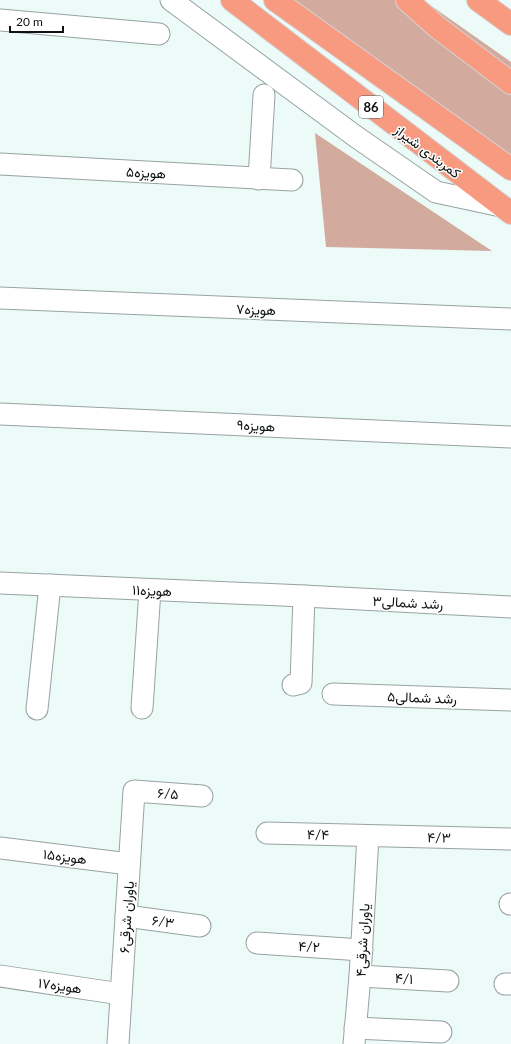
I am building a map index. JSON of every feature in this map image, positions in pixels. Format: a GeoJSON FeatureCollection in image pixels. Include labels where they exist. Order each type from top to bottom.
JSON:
{"type":"FeatureCollection","features":[{"type":"Feature","properties":{"kind":"highway","name":"کمربندی شیراز"},"geometry":{"type":"LineString","coordinates":[[232,0],[506,210]]}},
{"type":"Feature","properties":{"kind":"highway"},"geometry":{"type":"LineString","coordinates":[[275,0],[511,169]]}},
{"type":"Feature","properties":{"kind":"highway"},"geometry":{"type":"LineString","coordinates":[[407,0],[437,27],[511,83]]}},
{"type":"Feature","properties":{"kind":"highway"},"geometry":{"type":"LineString","coordinates":[[478,0],[511,24]]}},
{"type":"Feature","properties":{"kind":"street"},"geometry":{"type":"LineString","coordinates":[[170,0],[355,136],[436,192],[506,210]]}},
{"type":"Feature","properties":{"kind":"street"},"geometry":{"type":"LineString","coordinates":[[0,20],[158,34]]}},
{"type":"Feature","properties":{"kind":"street"},"geometry":{"type":"LineString","coordinates":[[259,179],[264,95]]}},
{"type":"Feature","properties":{"kind":"street","name":"هویزه۵"},"geometry":{"type":"LineString","coordinates":[[0,164],[292,180]]}},
{"type":"Feature","properties":{"kind":"street","name":"هویزه۷"},"geometry":{"type":"LineString","coordinates":[[0,298],[511,319]]}},
{"type":"Feature","properties":{"kind":"street","name":"هویزه۹"},"geometry":{"type":"LineString","coordinates":[[0,414],[511,437]]}},
{"type":"Feature","properties":{"kind":"street","name":"هویزه۱۱"},"geometry":{"type":"LineString","coordinates":[[0,583],[304,596]]}},
{"type":"Feature","properties":{"kind":"street"},"geometry":{"type":"LineString","coordinates":[[37,709],[50,585]]}},
{"type":"Feature","properties":{"kind":"street"},"geometry":{"type":"LineString","coordinates":[[142,708],[150,590]]}},
{"type":"Feature","properties":{"kind":"street"},"geometry":{"type":"LineString","coordinates":[[293,685],[301,683],[304,596]]}},
{"type":"Feature","properties":{"kind":"street","name":"رشد شمالی۳"},"geometry":{"type":"LineString","coordinates":[[304,596],[511,608]]}},
{"type":"Feature","properties":{"kind":"street","name":"رشد شمالی۵"},"geometry":{"type":"LineString","coordinates":[[333,694],[511,700]]}},
{"type":"Feature","properties":{"kind":"street","name":"۶/۵"},"geometry":{"type":"LineString","coordinates":[[134,791],[202,796]]}},
{"type":"Feature","properties":{"kind":"street","name":"یاوران شرقی۶"},"geometry":{"type":"LineString","coordinates":[[118,1044],[134,791]]}},
{"type":"Feature","properties":{"kind":"street","name":"۴/۴"},"geometry":{"type":"LineString","coordinates":[[267,833],[368,836]]}},
{"type":"Feature","properties":{"kind":"street","name":"۴/۳"},"geometry":{"type":"LineString","coordinates":[[368,836],[511,839]]}},
{"type":"Feature","properties":{"kind":"street","name":"یاوران شرقی۴"},"geometry":{"type":"LineString","coordinates":[[355,1036],[362,950],[368,836]]}},
{"type":"Feature","properties":{"kind":"street","name":"هویزه۱۵"},"geometry":{"type":"LineString","coordinates":[[0,848],[129,864]]}},
{"type":"Feature","properties":{"kind":"street","name":"۶/۳"},"geometry":{"type":"LineString","coordinates":[[126,916],[200,926]]}},
{"type":"Feature","properties":{"kind":"street","name":"۴/۲"},"geometry":{"type":"LineString","coordinates":[[257,943],[362,950]]}},
{"type":"Feature","properties":{"kind":"street","name":"هویزه۱۷"},"geometry":{"type":"LineString","coordinates":[[0,976],[121,994]]}},
{"type":"Feature","properties":{"kind":"street","name":"۴/۱"},"geometry":{"type":"LineString","coordinates":[[360,976],[448,981]]}},
{"type":"Feature","properties":{"kind":"street"},"geometry":{"type":"LineString","coordinates":[[355,1036],[441,1032]]}},
{"type":"Feature","properties":{"kind":"shaded area"},"geometry":{"type":"Polygon","coordinates":[[[267,0],[423,0],[511,62],[511,179],[267,0]]]}},
{"type":"Feature","properties":{"kind":"shaded area"},"geometry":{"type":"Polygon","coordinates":[[[315,133],[492,251],[326,247],[315,133]]]}}]}
